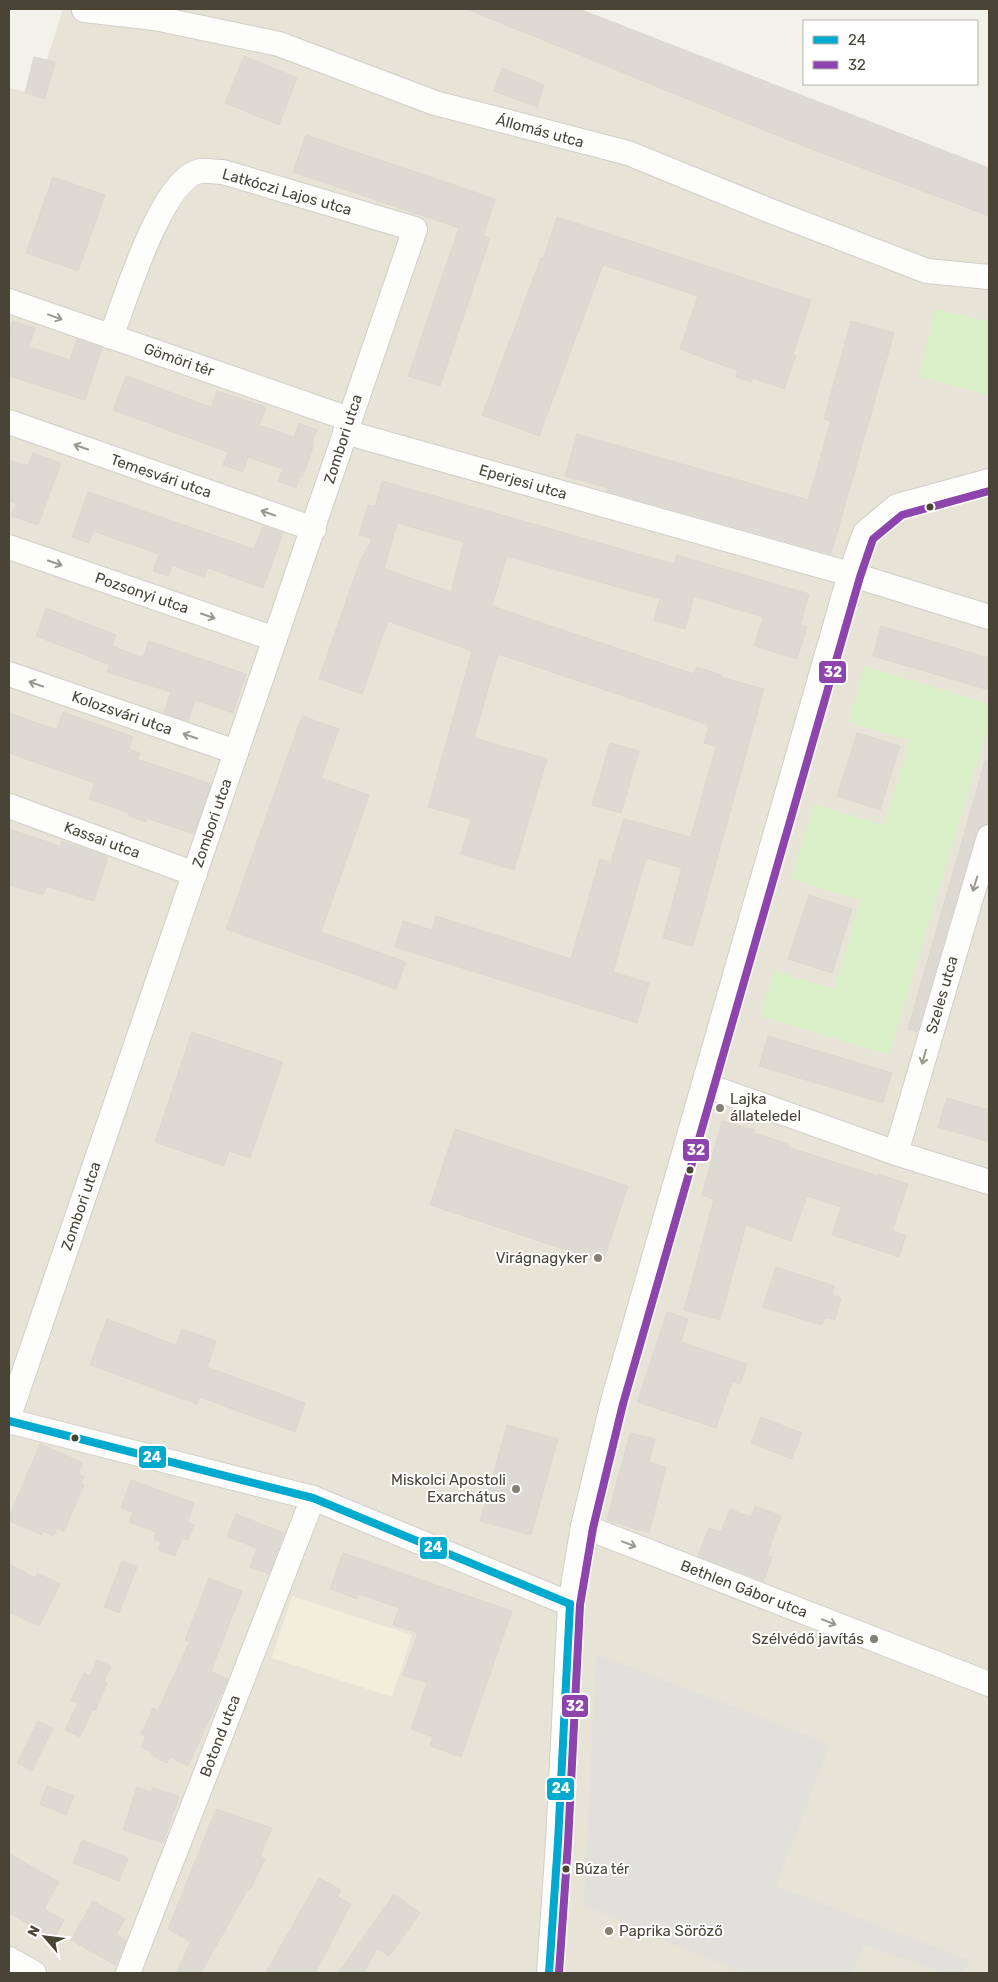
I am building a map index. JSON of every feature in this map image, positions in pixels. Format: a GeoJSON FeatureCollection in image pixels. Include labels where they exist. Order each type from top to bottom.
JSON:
{"type":"FeatureCollection","features":[{"type":"Feature","properties":{"kind":"street","name":"Állomás utca"},"geometry":{"type":"LineString","coordinates":[[84,10],[155,18],[279,44],[435,103],[628,153],[768,210],[927,271],[989,277]]}},
{"type":"Feature","properties":{"kind":"street","name":"Latkóczi Lajos utca"},"geometry":{"type":"LineString","coordinates":[[112,337],[156,220],[178,185],[198,171],[223,172],[415,229]]}},
{"type":"Feature","properties":{"kind":"street","name":"Zombori utca"},"geometry":{"type":"LineString","coordinates":[[9,1416],[314,529],[347,426],[415,229]]}},
{"type":"Feature","properties":{"kind":"street","name":"Gömöri tér"},"geometry":{"type":"LineString","coordinates":[[9,301],[112,337],[347,426]]}},
{"type":"Feature","properties":{"kind":"street","name":"Temesvári utca"},"geometry":{"type":"LineString","coordinates":[[9,422],[314,529]]}},
{"type":"Feature","properties":{"kind":"street","name":"Eperjesi utca"},"geometry":{"type":"LineString","coordinates":[[347,426],[850,574],[989,617]]}},
{"type":"Feature","properties":{"kind":"street"},"geometry":{"type":"LineString","coordinates":[[549,1973],[558,1842],[570,1604],[583,1526],[613,1401],[850,574],[865,533],[897,506],[989,481]]}},
{"type":"Feature","properties":{"kind":"street","name":"Pozsonyi utca"},"geometry":{"type":"LineString","coordinates":[[9,547],[275,639]]}},
{"type":"Feature","properties":{"kind":"street","name":"Kolozsvári utca"},"geometry":{"type":"LineString","coordinates":[[9,674],[236,752]]}},
{"type":"Feature","properties":{"kind":"street","name":"Kassai utca"},"geometry":{"type":"LineString","coordinates":[[9,806],[194,874]]}},
{"type":"Feature","properties":{"kind":"street","name":"Szeles utca"},"geometry":{"type":"LineString","coordinates":[[896,1153],[989,838]]}},
{"type":"Feature","properties":{"kind":"street"},"geometry":{"type":"LineString","coordinates":[[705,1085],[896,1153],[989,1182]]}},
{"type":"Feature","properties":{"kind":"street"},"geometry":{"type":"LineString","coordinates":[[9,1421],[313,1498],[570,1604]]}},
{"type":"Feature","properties":{"kind":"street","name":"Botond utca"},"geometry":{"type":"LineString","coordinates":[[128,1973],[313,1498]]}},
{"type":"Feature","properties":{"kind":"street","name":"Bethlen Gábor utca"},"geometry":{"type":"LineString","coordinates":[[583,1526],[989,1684]]}},
{"type":"Feature","properties":{"kind":"street"},"geometry":{"type":"LineString","coordinates":[[9,1959],[34,1973]]}},
{"type":"Feature","properties":{"kind":"shaded area"},"geometry":{"type":"Polygon","coordinates":[[[63,9],[513,9],[989,180],[989,1973],[9,1973],[9,88],[36,94],[63,9]]]}},
{"type":"Feature","properties":{"kind":"shaded area"},"geometry":{"type":"Polygon","coordinates":[[[292,1596],[412,1635],[392,1697],[272,1658],[292,1596]]]}},
{"type":"Feature","properties":{"kind":"shaded area"},"geometry":{"type":"Polygon","coordinates":[[[596,1654],[830,1744],[776,1886],[969,1960],[964,1973],[942,1973],[864,1945],[853,1973],[743,1973],[584,1906],[596,1654]]]}},
{"type":"Feature","properties":{"kind":"green space"},"geometry":{"type":"Polygon","coordinates":[[[936,309],[989,322],[989,395],[919,376],[936,309]]]}},
{"type":"Feature","properties":{"kind":"green space"},"geometry":{"type":"Polygon","coordinates":[[[865,666],[989,704],[989,723],[889,1055],[760,1016],[774,971],[834,989],[861,900],[791,879],[814,804],[884,825],[910,740],[848,722],[865,666]]]}},
{"type":"Feature","properties":{"kind":"building"},"geometry":{"type":"Polygon","coordinates":[[[467,9],[579,9],[989,168],[989,216],[788,140],[467,9]]]}},
{"type":"Feature","properties":{"kind":"building"},"geometry":{"type":"Polygon","coordinates":[[[244,56],[297,78],[279,125],[225,103],[244,56]]]}},
{"type":"Feature","properties":{"kind":"building"},"geometry":{"type":"Polygon","coordinates":[[[34,57],[55,62],[45,99],[25,93],[34,57]]]}},
{"type":"Feature","properties":{"kind":"building"},"geometry":{"type":"Polygon","coordinates":[[[502,68],[544,85],[537,107],[494,91],[502,68]]]}},
{"type":"Feature","properties":{"kind":"building"},"geometry":{"type":"Polygon","coordinates":[[[306,135],[495,199],[483,236],[490,238],[440,386],[408,376],[459,228],[293,172],[306,135]]]}},
{"type":"Feature","properties":{"kind":"building"},"geometry":{"type":"Polygon","coordinates":[[[53,177],[105,195],[78,271],[26,253],[53,177]]]}},
{"type":"Feature","properties":{"kind":"building"},"geometry":{"type":"Polygon","coordinates":[[[557,217],[811,300],[793,354],[796,356],[784,389],[753,378],[751,382],[736,377],[738,371],[680,349],[698,296],[603,265],[539,436],[482,415],[541,258],[543,259],[557,217]]]}},
{"type":"Feature","properties":{"kind":"building"},"geometry":{"type":"Polygon","coordinates":[[[13,321],[35,328],[29,347],[70,360],[77,339],[102,348],[85,400],[9,376],[9,333],[13,321]]]}},
{"type":"Feature","properties":{"kind":"building"},"geometry":{"type":"Polygon","coordinates":[[[851,321],[894,333],[831,554],[607,491],[608,488],[565,476],[577,434],[808,500],[831,421],[824,419],[851,321]]]}},
{"type":"Feature","properties":{"kind":"building"},"geometry":{"type":"Polygon","coordinates":[[[126,376],[211,407],[217,391],[266,407],[259,425],[294,437],[299,423],[317,430],[303,476],[300,476],[296,488],[278,481],[283,469],[248,457],[243,472],[223,465],[228,452],[113,410],[126,376]]]}},
{"type":"Feature","properties":{"kind":"building"},"geometry":{"type":"Polygon","coordinates":[[[33,453],[61,463],[38,525],[11,516],[16,504],[9,501],[9,460],[28,466],[33,453]]]}},
{"type":"Feature","properties":{"kind":"building"},"geometry":{"type":"Polygon","coordinates":[[[382,481],[674,564],[677,555],[809,594],[800,626],[807,627],[797,659],[754,646],[763,617],[694,596],[685,629],[654,620],[660,599],[507,556],[492,606],[694,674],[697,667],[722,675],[721,677],[764,689],[693,946],[663,938],[682,868],[646,858],[613,972],[649,983],[637,1023],[395,947],[403,921],[432,930],[436,916],[571,959],[600,859],[611,862],[624,819],[691,837],[716,746],[704,743],[709,725],[498,654],[474,738],[547,759],[514,870],[461,854],[471,819],[428,807],[472,651],[388,621],[362,694],[319,679],[360,561],[372,539],[359,535],[368,505],[375,507],[382,481]],[[397,523],[384,569],[451,592],[464,542],[397,523]]]}},
{"type":"Feature","properties":{"kind":"building"},"geometry":{"type":"Polygon","coordinates":[[[88,492],[254,549],[263,526],[283,533],[263,588],[208,568],[204,577],[172,565],[168,576],[153,571],[159,554],[93,531],[89,543],[72,537],[88,492]]]}},
{"type":"Feature","properties":{"kind":"building"},"geometry":{"type":"Polygon","coordinates":[[[46,608],[116,635],[112,646],[143,658],[149,641],[246,674],[233,713],[195,700],[188,721],[164,713],[171,692],[107,672],[110,665],[36,636],[46,608]]]}},
{"type":"Feature","properties":{"kind":"building"},"geometry":{"type":"Polygon","coordinates":[[[881,626],[989,658],[989,690],[873,656],[881,626]]]}},
{"type":"Feature","properties":{"kind":"building"},"geometry":{"type":"Polygon","coordinates":[[[63,712],[133,737],[129,749],[140,753],[137,759],[211,784],[194,834],[147,818],[146,822],[129,816],[130,813],[89,799],[95,783],[9,753],[9,713],[57,730],[63,712]]]}},
{"type":"Feature","properties":{"kind":"building"},"geometry":{"type":"Polygon","coordinates":[[[302,716],[339,729],[321,778],[369,795],[321,932],[406,962],[396,989],[226,929],[302,716]]]}},
{"type":"Feature","properties":{"kind":"building"},"geometry":{"type":"Polygon","coordinates":[[[857,733],[900,746],[880,810],[837,796],[857,733]]]}},
{"type":"Feature","properties":{"kind":"building"},"geometry":{"type":"Polygon","coordinates":[[[610,743],[639,751],[621,813],[592,805],[610,743]]]}},
{"type":"Feature","properties":{"kind":"building"},"geometry":{"type":"Polygon","coordinates":[[[985,761],[989,761],[989,817],[987,824],[980,827],[976,833],[917,1032],[908,1029],[985,761]]]}},
{"type":"Feature","properties":{"kind":"building"},"geometry":{"type":"Polygon","coordinates":[[[9,829],[60,846],[62,841],[108,857],[94,901],[46,886],[43,895],[9,885],[9,829]]]}},
{"type":"Feature","properties":{"kind":"building"},"geometry":{"type":"Polygon","coordinates":[[[809,895],[852,909],[832,973],[788,959],[809,895]]]}},
{"type":"Feature","properties":{"kind":"building"},"geometry":{"type":"Polygon","coordinates":[[[192,1032],[283,1062],[250,1158],[229,1151],[224,1166],[155,1142],[192,1032]]]}},
{"type":"Feature","properties":{"kind":"building"},"geometry":{"type":"Polygon","coordinates":[[[768,1036],[892,1073],[883,1103],[759,1066],[768,1036]]]}},
{"type":"Feature","properties":{"kind":"building"},"geometry":{"type":"Polygon","coordinates":[[[947,1098],[989,1110],[989,1142],[938,1127],[947,1098]]]}},
{"type":"Feature","properties":{"kind":"building"},"geometry":{"type":"Polygon","coordinates":[[[722,1121],[755,1130],[754,1133],[788,1144],[787,1147],[908,1184],[892,1231],[906,1235],[899,1257],[832,1235],[841,1207],[807,1196],[791,1241],[746,1225],[720,1320],[684,1310],[714,1199],[702,1195],[722,1121]]]}},
{"type":"Feature","properties":{"kind":"building"},"geometry":{"type":"Polygon","coordinates":[[[455,1129],[628,1186],[603,1262],[430,1205],[455,1129]]]}},
{"type":"Feature","properties":{"kind":"building"},"geometry":{"type":"Polygon","coordinates":[[[776,1267],[835,1286],[832,1295],[841,1298],[835,1320],[825,1317],[822,1325],[763,1307],[776,1267]]]}},
{"type":"Feature","properties":{"kind":"building"},"geometry":{"type":"Polygon","coordinates":[[[667,1312],[688,1319],[681,1342],[747,1364],[740,1384],[732,1382],[716,1428],[637,1402],[667,1312]]]}},
{"type":"Feature","properties":{"kind":"building"},"geometry":{"type":"Polygon","coordinates":[[[107,1319],[176,1345],[182,1329],[216,1341],[207,1367],[305,1403],[295,1432],[200,1397],[197,1404],[90,1365],[107,1319]]]}},
{"type":"Feature","properties":{"kind":"building"},"geometry":{"type":"Polygon","coordinates":[[[761,1417],[802,1433],[792,1459],[751,1443],[761,1417]]]}},
{"type":"Feature","properties":{"kind":"building","name":"Miskolci Apostoli Exarchátus"},"geometry":{"type":"Polygon","coordinates":[[[507,1425],[558,1439],[531,1535],[480,1521],[507,1425]]]}},
{"type":"Feature","properties":{"kind":"building"},"geometry":{"type":"Polygon","coordinates":[[[630,1433],[655,1439],[649,1462],[666,1467],[649,1533],[607,1520],[630,1433]]]}},
{"type":"Feature","properties":{"kind":"building"},"geometry":{"type":"Polygon","coordinates":[[[40,1444],[83,1463],[78,1474],[84,1477],[81,1483],[84,1485],[64,1531],[57,1528],[54,1536],[43,1531],[42,1535],[9,1521],[40,1444]]]}},
{"type":"Feature","properties":{"kind":"building"},"geometry":{"type":"Polygon","coordinates":[[[131,1480],[194,1503],[187,1523],[194,1525],[188,1540],[182,1538],[175,1556],[158,1550],[161,1542],[154,1539],[156,1532],[129,1522],[133,1512],[121,1508],[131,1480]]]}},
{"type":"Feature","properties":{"kind":"building"},"geometry":{"type":"Polygon","coordinates":[[[755,1506],[781,1516],[767,1555],[772,1557],[764,1581],[698,1556],[709,1528],[721,1532],[730,1509],[751,1517],[755,1506]]]}},
{"type":"Feature","properties":{"kind":"building"},"geometry":{"type":"Polygon","coordinates":[[[236,1514],[284,1533],[269,1574],[250,1567],[257,1548],[227,1537],[236,1514]]]}},
{"type":"Feature","properties":{"kind":"building"},"geometry":{"type":"Polygon","coordinates":[[[343,1553],[512,1611],[461,1757],[430,1746],[433,1737],[411,1729],[427,1683],[403,1675],[418,1633],[393,1625],[399,1608],[359,1594],[357,1599],[330,1589],[343,1553]]]}},
{"type":"Feature","properties":{"kind":"building"},"geometry":{"type":"Polygon","coordinates":[[[122,1561],[137,1567],[119,1613],[104,1607],[122,1561]]]}},
{"type":"Feature","properties":{"kind":"building"},"geometry":{"type":"Polygon","coordinates":[[[9,1564],[35,1578],[37,1573],[60,1584],[39,1626],[9,1612],[9,1564]]]}},
{"type":"Feature","properties":{"kind":"building"},"geometry":{"type":"Polygon","coordinates":[[[209,1578],[242,1591],[211,1671],[228,1679],[188,1766],[170,1757],[167,1763],[151,1755],[153,1753],[141,1747],[146,1737],[141,1734],[153,1708],[158,1710],[190,1641],[185,1640],[209,1578]]]}},
{"type":"Feature","properties":{"kind":"building"},"geometry":{"type":"Polygon","coordinates":[[[97,1660],[111,1666],[104,1682],[107,1683],[95,1711],[92,1710],[80,1737],[65,1730],[78,1703],[71,1700],[84,1673],[90,1676],[97,1660]]]}},
{"type":"Feature","properties":{"kind":"building"},"geometry":{"type":"Polygon","coordinates":[[[38,1721],[53,1728],[32,1771],[17,1763],[38,1721]]]}},
{"type":"Feature","properties":{"kind":"building"},"geometry":{"type":"Polygon","coordinates":[[[47,1786],[74,1796],[66,1815],[40,1804],[47,1786]]]}},
{"type":"Feature","properties":{"kind":"building"},"geometry":{"type":"Polygon","coordinates":[[[137,1787],[151,1792],[153,1788],[179,1796],[163,1843],[123,1830],[137,1787]]]}},
{"type":"Feature","properties":{"kind":"building"},"geometry":{"type":"Polygon","coordinates":[[[216,1809],[272,1828],[260,1856],[265,1859],[250,1890],[248,1889],[201,1973],[176,1973],[191,1942],[168,1929],[216,1809]]]}},
{"type":"Feature","properties":{"kind":"building"},"geometry":{"type":"Polygon","coordinates":[[[82,1840],[128,1858],[119,1881],[73,1863],[82,1840]]]}},
{"type":"Feature","properties":{"kind":"building"},"geometry":{"type":"Polygon","coordinates":[[[9,1854],[59,1882],[44,1909],[64,1920],[54,1938],[9,1913],[9,1854]]]}},
{"type":"Feature","properties":{"kind":"building"},"geometry":{"type":"Polygon","coordinates":[[[319,1878],[341,1890],[337,1897],[351,1904],[318,1967],[314,1973],[266,1973],[319,1878]]]}},
{"type":"Feature","properties":{"kind":"building"},"geometry":{"type":"Polygon","coordinates":[[[394,1894],[420,1913],[389,1956],[377,1948],[364,1973],[338,1973],[394,1894]]]}},
{"type":"Feature","properties":{"kind":"building"},"geometry":{"type":"Polygon","coordinates":[[[93,1901],[125,1919],[116,1934],[126,1940],[115,1965],[71,1940],[93,1901]]]}},
{"type":"Feature","properties":{"kind":"transit line","name":"32"},"geometry":{"type":"LineString","coordinates":[[559,1973],[568,1843],[580,1605],[593,1528],[623,1404],[860,577],[873,539],[902,515],[989,491]]}},
{"type":"Feature","properties":{"kind":"transit line","name":"24"},"geometry":{"type":"LineString","coordinates":[[9,1421],[313,1498],[570,1604]]}},
{"type":"Feature","properties":{"kind":"transit line","name":"24"},"geometry":{"type":"LineString","coordinates":[[549,1973],[558,1842],[570,1604]]}},
{"type":"Feature","properties":{"kind":"place","name":"Lajka állateledel"},"geometry":{"type":"Point","coordinates":[720,1108]}},
{"type":"Feature","properties":{"kind":"place","name":"Virágnagyker"},"geometry":{"type":"Point","coordinates":[598,1258]}},
{"type":"Feature","properties":{"kind":"place","name":"Miskolci Apostoli Exarchátus"},"geometry":{"type":"Point","coordinates":[516,1489]}},
{"type":"Feature","properties":{"kind":"place","name":"Szélvédő javítás"},"geometry":{"type":"Point","coordinates":[874,1639]}},
{"type":"Feature","properties":{"kind":"place","name":"Búza tér"},"geometry":{"type":"Point","coordinates":[566,1869]}},
{"type":"Feature","properties":{"kind":"place","name":"Paprika Söröző"},"geometry":{"type":"Point","coordinates":[609,1931]}}]}
